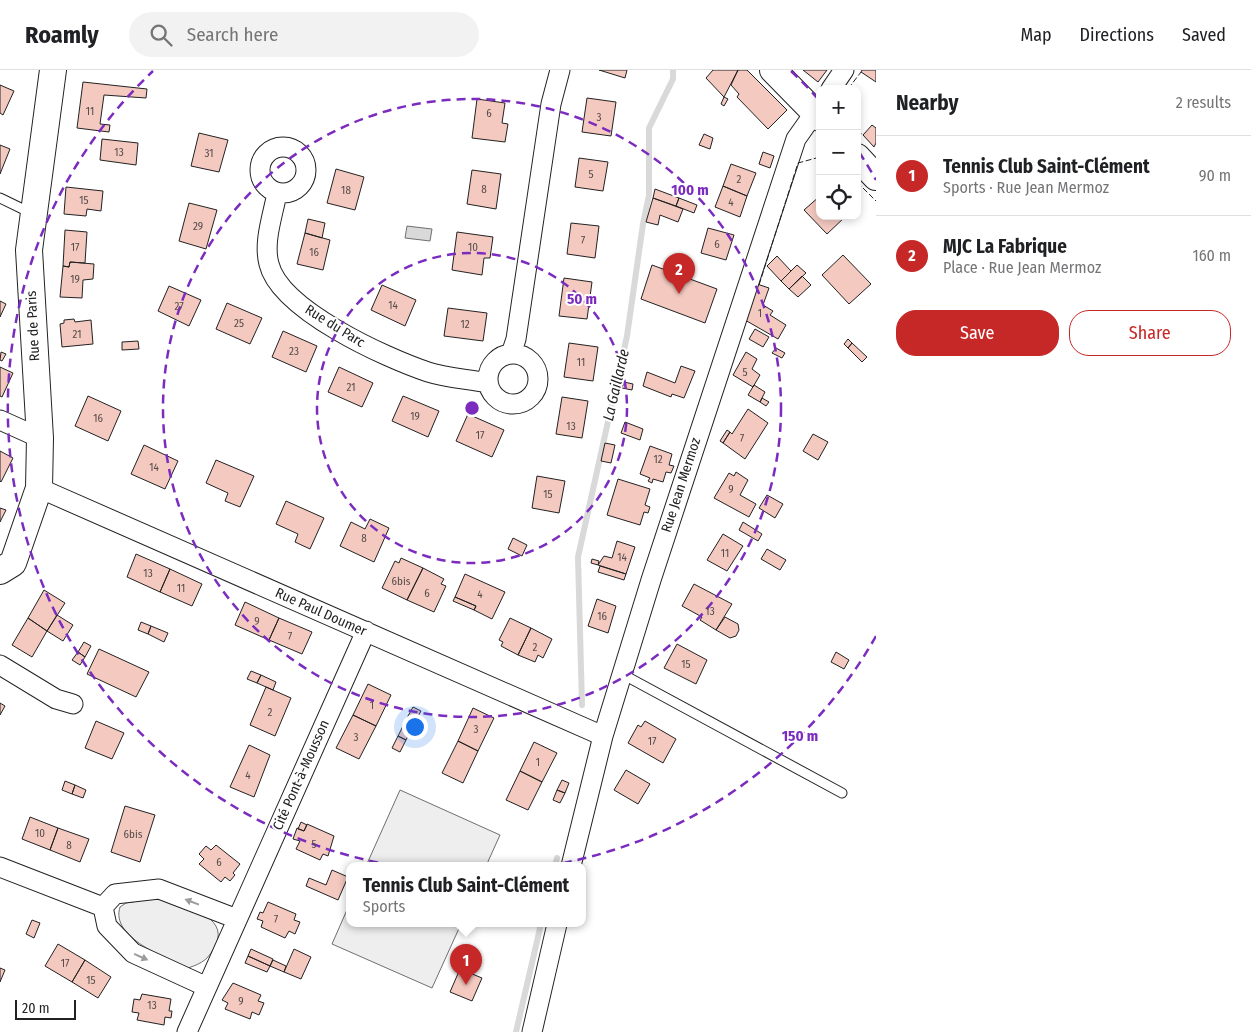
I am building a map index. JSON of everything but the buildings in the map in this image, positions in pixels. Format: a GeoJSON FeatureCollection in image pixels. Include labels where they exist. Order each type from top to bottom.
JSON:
{"type":"FeatureCollection","features":[{"type":"Feature","properties":{"kind":"street","name":"Rue de Paris"},"geometry":{"type":"LineString","coordinates":[[0,571],[12,563],[39,488],[40,438],[29,250],[53,70]]}},
{"type":"Feature","properties":{"kind":"street"},"geometry":{"type":"LineString","coordinates":[[511,354],[516,339],[551,104],[560,70]]}},
{"type":"Feature","properties":{"kind":"street"},"geometry":{"type":"LineString","coordinates":[[773,70],[816,110]]}},
{"type":"Feature","properties":{"kind":"street"},"geometry":{"type":"LineString","coordinates":[[834,85],[844,70]]}},
{"type":"Feature","properties":{"kind":"street","name":"Rue Jean Mermoz"},"geometry":{"type":"LineString","coordinates":[[573,862],[603,736],[651,580],[796,140],[816,115]]}},
{"type":"Feature","properties":{"kind":"street"},"geometry":{"type":"LineString","coordinates":[[861,161],[876,177]]}},
{"type":"Feature","properties":{"kind":"street","name":"Rue du Parc"},"geometry":{"type":"LineString","coordinates":[[277,193],[267,254],[269,266],[275,280],[286,292],[342,333],[388,356],[430,373],[488,383]]}},
{"type":"Feature","properties":{"kind":"street"},"geometry":{"type":"LineString","coordinates":[[511,354],[519,355],[532,364],[537,380],[532,395],[518,403],[502,402],[491,390],[488,383],[491,367],[503,356],[511,354]]}},
{"type":"Feature","properties":{"kind":"street"},"geometry":{"type":"LineString","coordinates":[[0,420],[40,438]]}},
{"type":"Feature","properties":{"kind":"street","name":"Rue Paul Doumer"},"geometry":{"type":"LineString","coordinates":[[39,488],[603,736]]}},
{"type":"Feature","properties":{"kind":"street","name":"Cité Pont-à-Mousson"},"geometry":{"type":"LineString","coordinates":[[187,1032],[366,632]]}},
{"type":"Feature","properties":{"kind":"street"},"geometry":{"type":"LineString","coordinates":[[0,664],[56,699],[73,704]]}},
{"type":"Feature","properties":{"kind":"street"},"geometry":{"type":"LineString","coordinates":[[0,867],[103,907]]}},
{"type":"Feature","properties":{"kind":"street"},"geometry":{"type":"LineString","coordinates":[[103,907],[115,894],[159,889],[237,920]]}},
{"type":"Feature","properties":{"kind":"street"},"geometry":{"type":"LineString","coordinates":[[103,907],[107,926],[133,954],[207,987]]}},
{"type":"Feature","properties":{"kind":"street"},"geometry":{"type":"LineString","coordinates":[[532,1032],[557,927]]}},
{"type":"Feature","properties":{"kind":"lane"},"geometry":{"type":"LineString","coordinates":[[0,198],[34,215]]}},
{"type":"Feature","properties":{"kind":"lane"},"geometry":{"type":"LineString","coordinates":[[622,674],[842,793]]}},
{"type":"Feature","properties":{"kind":"shaded area"},"geometry":{"type":"Polygon","coordinates":[[[407,226],[432,229],[430,241],[405,238],[407,226]]]}},
{"type":"Feature","properties":{"kind":"shaded area"},"geometry":{"type":"Polygon","coordinates":[[[400,790],[500,835],[488,862],[368,862],[400,790]]]}},
{"type":"Feature","properties":{"kind":"shaded area"},"geometry":{"type":"Polygon","coordinates":[[[163,897],[192,908],[210,919],[216,926],[218,934],[216,944],[208,957],[202,962],[188,968],[142,945],[123,928],[119,918],[120,907],[126,903],[163,897]]]}},
{"type":"Feature","properties":{"kind":"shaded area"},"geometry":{"type":"Polygon","coordinates":[[[346,912],[346,927],[460,927],[432,988],[332,944],[346,912]]]}},
{"type":"Feature","properties":{"kind":"waterway","name":"La Gaillarde"},"geometry":{"type":"LineString","coordinates":[[582,705],[578,557],[627,336],[649,195],[649,128],[673,79],[673,70]]}},
{"type":"Feature","properties":{"kind":"waterway","name":"La Gaillarde"},"geometry":{"type":"LineString","coordinates":[[556,862],[557,858]]}},
{"type":"Feature","properties":{"kind":"waterway","name":"La Gaillarde"},"geometry":{"type":"LineString","coordinates":[[516,1032],[540,927]]}},
{"type":"Feature","properties":{"kind":"fence"},"geometry":{"type":"LineString","coordinates":[[851,85],[861,72]]}},
{"type":"Feature","properties":{"kind":"fence"},"geometry":{"type":"LineString","coordinates":[[759,285],[798,163],[816,158]]}},
{"type":"Feature","properties":{"kind":"fence"},"geometry":{"type":"LineString","coordinates":[[861,186],[876,201]]}},
{"type":"Feature","properties":{"kind":"place","name":"MJC La Fabrique"},"geometry":{"type":"Point","coordinates":[679,294]}},
{"type":"Feature","properties":{"kind":"place","name":"Tennis Club Saint-Clément"},"geometry":{"type":"Point","coordinates":[466,985]}}]}
